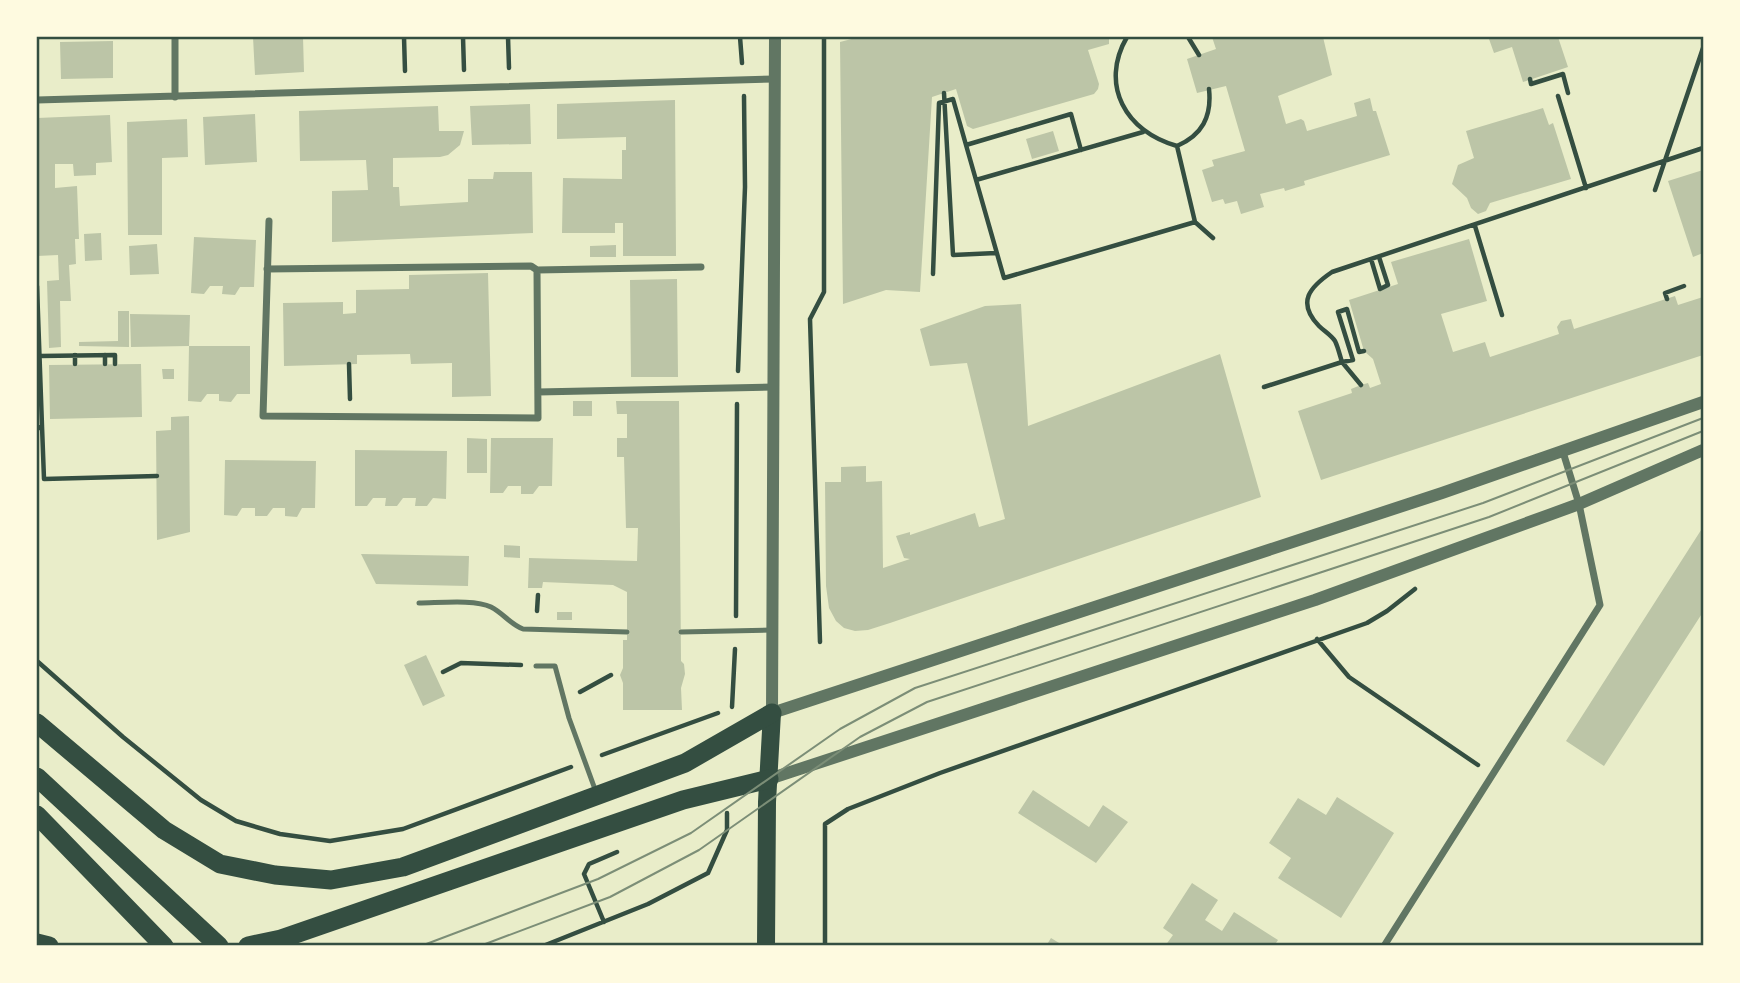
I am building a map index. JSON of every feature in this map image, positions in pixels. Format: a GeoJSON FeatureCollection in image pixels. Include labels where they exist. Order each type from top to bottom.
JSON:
{"type":"FeatureCollection","features":[{"type":"Feature","properties":{"kind":"highway"},"geometry":{"type":"LineString","coordinates":[[37,723],[164,830],[220,864],[275,875],[331,880],[403,867],[685,763],[772,713]]}},
{"type":"Feature","properties":{"kind":"highway"},"geometry":{"type":"LineString","coordinates":[[37,777],[219,946]]}},
{"type":"Feature","properties":{"kind":"highway"},"geometry":{"type":"LineString","coordinates":[[248,946],[282,939],[675,803],[769,779]]}},
{"type":"Feature","properties":{"kind":"highway"},"geometry":{"type":"LineString","coordinates":[[41,819],[164,946]]}},
{"type":"Feature","properties":{"kind":"highway"},"geometry":{"type":"LineString","coordinates":[[37,942],[42,946]]}},
{"type":"Feature","properties":{"kind":"highway"},"geometry":{"type":"LineString","coordinates":[[37,942],[49,946]]}},
{"type":"Feature","properties":{"kind":"main road"},"geometry":{"type":"LineString","coordinates":[[766,946],[772,713]]}},
{"type":"Feature","properties":{"kind":"street"},"geometry":{"type":"LineString","coordinates":[[175,37],[175,97]]}},
{"type":"Feature","properties":{"kind":"street"},"geometry":{"type":"LineString","coordinates":[[775,37],[772,713],[1563,452],[1703,402]]}},
{"type":"Feature","properties":{"kind":"street"},"geometry":{"type":"LineString","coordinates":[[37,100],[775,79]]}},
{"type":"Feature","properties":{"kind":"street"},"geometry":{"type":"LineString","coordinates":[[269,221],[263,416],[538,418],[537,270]]}},
{"type":"Feature","properties":{"kind":"street"},"geometry":{"type":"LineString","coordinates":[[267,269],[531,266],[537,270],[701,267]]}},
{"type":"Feature","properties":{"kind":"street"},"geometry":{"type":"LineString","coordinates":[[538,391],[774,387]]}},
{"type":"Feature","properties":{"kind":"street"},"geometry":{"type":"LineString","coordinates":[[769,779],[1315,600],[1579,504],[1703,450]]}},
{"type":"Feature","properties":{"kind":"street"},"geometry":{"type":"LineString","coordinates":[[1384,946],[1600,605],[1579,504],[1563,452]]}},
{"type":"Feature","properties":{"kind":"lane"},"geometry":{"type":"LineString","coordinates":[[419,603],[483,604],[494,608],[511,624],[523,629],[627,632]]}},
{"type":"Feature","properties":{"kind":"lane"},"geometry":{"type":"LineString","coordinates":[[681,632],[772,630]]}},
{"type":"Feature","properties":{"kind":"lane"},"geometry":{"type":"LineString","coordinates":[[536,666],[555,666],[597,795]]}},
{"type":"Feature","properties":{"kind":"path"},"geometry":{"type":"LineString","coordinates":[[404,37],[405,90]]}},
{"type":"Feature","properties":{"kind":"path"},"geometry":{"type":"LineString","coordinates":[[464,37],[465,88]]}},
{"type":"Feature","properties":{"kind":"path"},"geometry":{"type":"LineString","coordinates":[[508,37],[509,86]]}},
{"type":"Feature","properties":{"kind":"path"},"geometry":{"type":"LineString","coordinates":[[37,661],[123,737],[201,800],[236,821],[280,834],[330,841],[403,829],[732,708],[736,631],[737,387],[745,187],[744,80],[740,37]]}},
{"type":"Feature","properties":{"kind":"path"},"geometry":{"type":"LineString","coordinates":[[820,642],[810,319],[824,292],[824,37]]}},
{"type":"Feature","properties":{"kind":"path"},"geometry":{"type":"LineString","coordinates":[[1127,37],[1119,55],[1118,92],[1124,108],[1143,132],[1177,146],[1197,135],[1209,114],[1209,89]]}},
{"type":"Feature","properties":{"kind":"path"},"geometry":{"type":"LineString","coordinates":[[1188,37],[1199,55]]}},
{"type":"Feature","properties":{"kind":"path"},"geometry":{"type":"LineString","coordinates":[[1655,190],[1703,48]]}},
{"type":"Feature","properties":{"kind":"path"},"geometry":{"type":"LineString","coordinates":[[1530,79],[1531,84],[1563,74],[1568,93]]}},
{"type":"Feature","properties":{"kind":"path"},"geometry":{"type":"LineString","coordinates":[[944,93],[953,255],[996,253]]}},
{"type":"Feature","properties":{"kind":"path"},"geometry":{"type":"LineString","coordinates":[[1558,96],[1586,188]]}},
{"type":"Feature","properties":{"kind":"path"},"geometry":{"type":"LineString","coordinates":[[933,274],[939,103],[953,99],[1004,278],[1195,222]]}},
{"type":"Feature","properties":{"kind":"path"},"geometry":{"type":"LineString","coordinates":[[965,145],[1071,114],[1081,150]]}},
{"type":"Feature","properties":{"kind":"path"},"geometry":{"type":"LineString","coordinates":[[976,180],[1143,132]]}},
{"type":"Feature","properties":{"kind":"path"},"geometry":{"type":"LineString","coordinates":[[1177,146],[1195,222],[1213,238]]}},
{"type":"Feature","properties":{"kind":"path"},"geometry":{"type":"LineString","coordinates":[[1361,385],[1342,362],[1334,340],[1317,324],[1309,310],[1308,298],[1314,285],[1332,272],[1703,148]]}},
{"type":"Feature","properties":{"kind":"path"},"geometry":{"type":"LineString","coordinates":[[1475,226],[1502,315]]}},
{"type":"Feature","properties":{"kind":"path"},"geometry":{"type":"LineString","coordinates":[[1426,242],[1429,251]]}},
{"type":"Feature","properties":{"kind":"path"},"geometry":{"type":"LineString","coordinates":[[1371,260],[1380,289],[1388,285],[1379,257]]}},
{"type":"Feature","properties":{"kind":"path"},"geometry":{"type":"LineString","coordinates":[[37,286],[40,428],[44,479],[157,475]]}},
{"type":"Feature","properties":{"kind":"path"},"geometry":{"type":"LineString","coordinates":[[1667,299],[1665,293],[1684,286]]}},
{"type":"Feature","properties":{"kind":"path"},"geometry":{"type":"LineString","coordinates":[[1264,387],[1353,360],[1338,312],[1347,310],[1359,352],[1364,351]]}},
{"type":"Feature","properties":{"kind":"path"},"geometry":{"type":"LineString","coordinates":[[75,355],[75,364]]}},
{"type":"Feature","properties":{"kind":"path"},"geometry":{"type":"LineString","coordinates":[[105,355],[105,364]]}},
{"type":"Feature","properties":{"kind":"path"},"geometry":{"type":"LineString","coordinates":[[40,356],[114,355],[115,364]]}},
{"type":"Feature","properties":{"kind":"path"},"geometry":{"type":"LineString","coordinates":[[349,364],[350,417]]}},
{"type":"Feature","properties":{"kind":"path"},"geometry":{"type":"LineString","coordinates":[[825,946],[825,824],[848,809],[940,773],[1367,623],[1419,586]]}},
{"type":"Feature","properties":{"kind":"path"},"geometry":{"type":"LineString","coordinates":[[1317,639],[1349,677],[1492,775]]}},
{"type":"Feature","properties":{"kind":"path"},"geometry":{"type":"LineString","coordinates":[[443,672],[461,663],[536,666]]}},
{"type":"Feature","properties":{"kind":"path"},"geometry":{"type":"LineString","coordinates":[[564,700],[611,675]]}},
{"type":"Feature","properties":{"kind":"path"},"geometry":{"type":"LineString","coordinates":[[604,922],[584,874],[589,864],[627,848]]}},
{"type":"Feature","properties":{"kind":"path"},"geometry":{"type":"LineString","coordinates":[[543,946],[648,904],[708,873]]}},
{"type":"Feature","properties":{"kind":"building"},"geometry":{"type":"Polygon","coordinates":[[[253,37],[303,37],[304,72],[255,75],[253,37]]]}},
{"type":"Feature","properties":{"kind":"building"},"geometry":{"type":"Polygon","coordinates":[[[859,37],[1109,37],[1109,44],[1088,50],[1099,84],[1094,94],[973,129],[967,126],[956,89],[932,97],[920,292],[886,290],[843,304],[840,42],[859,37]]]}},
{"type":"Feature","properties":{"kind":"building"},"geometry":{"type":"Polygon","coordinates":[[[1212,37],[1323,37],[1332,75],[1278,96],[1286,124],[1301,119],[1307,131],[1357,116],[1354,103],[1370,98],[1390,155],[1304,181],[1305,185],[1285,191],[1284,188],[1260,194],[1264,207],[1241,214],[1237,201],[1225,204],[1223,199],[1212,202],[1202,170],[1214,166],[1212,160],[1245,151],[1226,86],[1197,93],[1187,59],[1216,49],[1212,37]]]}},
{"type":"Feature","properties":{"kind":"building"},"geometry":{"type":"Polygon","coordinates":[[[1480,37],[1558,37],[1568,67],[1523,82],[1512,47],[1494,53],[1489,39],[1480,37]]]}},
{"type":"Feature","properties":{"kind":"building"},"geometry":{"type":"Polygon","coordinates":[[[113,41],[113,78],[61,79],[60,42],[113,41]]]}},
{"type":"Feature","properties":{"kind":"building"},"geometry":{"type":"Polygon","coordinates":[[[675,100],[676,256],[623,256],[623,223],[615,223],[615,233],[562,233],[563,178],[622,179],[622,150],[626,150],[626,137],[557,139],[557,104],[675,100]]]}},
{"type":"Feature","properties":{"kind":"building"},"geometry":{"type":"Polygon","coordinates":[[[530,104],[531,144],[472,145],[470,106],[530,104]]]}},
{"type":"Feature","properties":{"kind":"building"},"geometry":{"type":"Polygon","coordinates":[[[438,106],[439,131],[464,131],[460,145],[448,155],[440,157],[393,158],[393,187],[399,187],[400,206],[468,202],[468,179],[493,179],[494,172],[532,172],[533,233],[332,242],[332,191],[368,190],[366,160],[300,161],[299,111],[438,106]]]}},
{"type":"Feature","properties":{"kind":"building"},"geometry":{"type":"Polygon","coordinates":[[[1543,108],[1549,125],[1553,123],[1571,179],[1490,203],[1486,211],[1478,214],[1471,208],[1467,198],[1452,184],[1458,165],[1474,158],[1466,131],[1543,108]]]}},
{"type":"Feature","properties":{"kind":"building"},"geometry":{"type":"Polygon","coordinates":[[[255,114],[257,162],[205,165],[203,117],[255,114]]]}},
{"type":"Feature","properties":{"kind":"building"},"geometry":{"type":"Polygon","coordinates":[[[110,115],[112,162],[96,163],[96,175],[74,176],[73,164],[55,164],[55,188],[77,186],[79,239],[75,239],[76,264],[69,265],[71,301],[60,301],[61,347],[49,348],[47,281],[59,280],[58,255],[37,256],[37,118],[110,115]]]}},
{"type":"Feature","properties":{"kind":"building"},"geometry":{"type":"Polygon","coordinates":[[[187,119],[188,157],[162,158],[162,235],[128,235],[127,122],[187,119]]]}},
{"type":"Feature","properties":{"kind":"building"},"geometry":{"type":"Polygon","coordinates":[[[1053,131],[1059,151],[1032,159],[1026,139],[1053,131]]]}},
{"type":"Feature","properties":{"kind":"building"},"geometry":{"type":"Polygon","coordinates":[[[1703,170],[1703,253],[1693,257],[1668,181],[1703,170]]]}},
{"type":"Feature","properties":{"kind":"building"},"geometry":{"type":"Polygon","coordinates":[[[101,233],[102,260],[85,261],[84,234],[101,233]]]}},
{"type":"Feature","properties":{"kind":"building"},"geometry":{"type":"Polygon","coordinates":[[[194,237],[256,240],[254,287],[240,287],[235,295],[222,294],[223,286],[210,286],[204,294],[191,293],[194,237]]]}},
{"type":"Feature","properties":{"kind":"building"},"geometry":{"type":"Polygon","coordinates":[[[1469,239],[1487,301],[1441,314],[1453,352],[1485,342],[1490,357],[1559,334],[1557,327],[1561,321],[1571,319],[1574,329],[1675,296],[1678,305],[1703,297],[1703,355],[1321,480],[1298,411],[1352,393],[1351,389],[1361,385],[1368,383],[1370,388],[1381,384],[1373,359],[1364,351],[1349,300],[1398,284],[1391,262],[1469,239]]]}},
{"type":"Feature","properties":{"kind":"building"},"geometry":{"type":"Polygon","coordinates":[[[157,244],[159,274],[130,275],[129,246],[157,244]]]}},
{"type":"Feature","properties":{"kind":"building"},"geometry":{"type":"Polygon","coordinates":[[[616,245],[616,257],[590,257],[590,246],[616,245]]]}},
{"type":"Feature","properties":{"kind":"building"},"geometry":{"type":"Polygon","coordinates":[[[488,273],[491,396],[452,397],[452,363],[411,364],[410,354],[357,355],[357,364],[284,366],[283,303],[343,302],[343,314],[356,313],[356,290],[409,289],[409,275],[488,273]]]}},
{"type":"Feature","properties":{"kind":"building"},"geometry":{"type":"Polygon","coordinates":[[[677,279],[678,377],[631,377],[630,280],[677,279]]]}},
{"type":"Feature","properties":{"kind":"building"},"geometry":{"type":"Polygon","coordinates":[[[1021,304],[1028,426],[1220,354],[1261,497],[868,630],[844,628],[836,621],[829,608],[826,586],[825,482],[841,482],[841,467],[866,466],[866,482],[882,481],[883,568],[910,559],[904,558],[896,536],[910,532],[910,535],[975,513],[979,527],[1005,519],[967,363],[930,366],[920,329],[985,306],[1021,304]]]}},
{"type":"Feature","properties":{"kind":"building"},"geometry":{"type":"Polygon","coordinates":[[[118,311],[129,311],[129,347],[79,346],[79,342],[118,341],[118,311]]]}},
{"type":"Feature","properties":{"kind":"building"},"geometry":{"type":"Polygon","coordinates":[[[130,314],[190,315],[189,346],[131,347],[130,314]]]}},
{"type":"Feature","properties":{"kind":"building"},"geometry":{"type":"Polygon","coordinates":[[[189,346],[250,346],[250,394],[237,394],[231,402],[219,401],[219,394],[207,394],[201,402],[188,401],[189,346]]]}},
{"type":"Feature","properties":{"kind":"building"},"geometry":{"type":"Polygon","coordinates":[[[141,364],[142,417],[50,419],[49,365],[141,364]]]}},
{"type":"Feature","properties":{"kind":"building"},"geometry":{"type":"Polygon","coordinates":[[[162,369],[174,369],[174,379],[163,379],[162,369]]]}},
{"type":"Feature","properties":{"kind":"building"},"geometry":{"type":"Polygon","coordinates":[[[573,401],[592,401],[592,416],[573,416],[573,401]]]}},
{"type":"Feature","properties":{"kind":"building"},"geometry":{"type":"Polygon","coordinates":[[[616,401],[679,401],[681,661],[685,674],[681,688],[682,710],[623,710],[623,683],[620,675],[623,668],[623,640],[627,640],[627,592],[613,585],[543,582],[542,588],[528,588],[529,558],[637,561],[638,528],[626,528],[624,457],[617,457],[617,438],[627,438],[627,414],[617,414],[616,401]]]}},
{"type":"Feature","properties":{"kind":"building"},"geometry":{"type":"Polygon","coordinates":[[[189,416],[190,532],[157,540],[156,431],[171,430],[171,417],[189,416]]]}},
{"type":"Feature","properties":{"kind":"building"},"geometry":{"type":"Polygon","coordinates":[[[467,438],[487,439],[487,473],[467,473],[467,438]]]}},
{"type":"Feature","properties":{"kind":"building"},"geometry":{"type":"Polygon","coordinates":[[[491,438],[553,438],[552,486],[539,486],[533,494],[521,494],[521,486],[508,486],[503,493],[490,493],[491,438]]]}},
{"type":"Feature","properties":{"kind":"building"},"geometry":{"type":"Polygon","coordinates":[[[355,450],[447,451],[446,499],[433,498],[427,506],[415,506],[416,498],[403,498],[397,506],[385,506],[386,498],[373,498],[367,506],[355,506],[355,450]]]}},
{"type":"Feature","properties":{"kind":"building"},"geometry":{"type":"Polygon","coordinates":[[[225,460],[316,461],[315,508],[302,508],[297,517],[285,516],[285,508],[273,508],[267,516],[255,516],[255,508],[242,508],[237,516],[224,515],[225,460]]]}},
{"type":"Feature","properties":{"kind":"building"},"geometry":{"type":"Polygon","coordinates":[[[1703,527],[1703,612],[1604,766],[1566,741],[1703,527]]]}},
{"type":"Feature","properties":{"kind":"building"},"geometry":{"type":"Polygon","coordinates":[[[504,545],[520,546],[520,558],[504,557],[504,545]]]}},
{"type":"Feature","properties":{"kind":"building"},"geometry":{"type":"Polygon","coordinates":[[[361,554],[469,556],[468,586],[376,584],[361,554]]]}},
{"type":"Feature","properties":{"kind":"building"},"geometry":{"type":"Polygon","coordinates":[[[557,612],[572,612],[572,620],[557,620],[557,612]]]}},
{"type":"Feature","properties":{"kind":"building"},"geometry":{"type":"Polygon","coordinates":[[[426,655],[445,696],[423,706],[404,665],[426,655]]]}},
{"type":"Feature","properties":{"kind":"building"},"geometry":{"type":"Polygon","coordinates":[[[1033,790],[1089,827],[1103,805],[1128,822],[1096,863],[1018,813],[1033,790]]]}},
{"type":"Feature","properties":{"kind":"building"},"geometry":{"type":"Polygon","coordinates":[[[1337,797],[1394,833],[1341,918],[1278,878],[1291,858],[1269,843],[1298,798],[1326,815],[1337,797]]]}},
{"type":"Feature","properties":{"kind":"building"},"geometry":{"type":"Polygon","coordinates":[[[1192,883],[1218,900],[1205,920],[1222,931],[1234,912],[1278,940],[1274,946],[1165,946],[1173,935],[1163,928],[1192,883]]]}},
{"type":"Feature","properties":{"kind":"building"},"geometry":{"type":"Polygon","coordinates":[[[1051,938],[1064,946],[1046,946],[1051,938]]]}},
{"type":"Feature","properties":{"kind":"tram line"},"geometry":{"type":"LineString","coordinates":[[421,946],[598,879],[691,833],[840,729],[915,688],[1483,503],[1703,418]]}},
{"type":"Feature","properties":{"kind":"tram line"},"geometry":{"type":"LineString","coordinates":[[480,946],[610,897],[699,850],[860,737],[927,702],[1489,517],[1703,431]]}}]}
